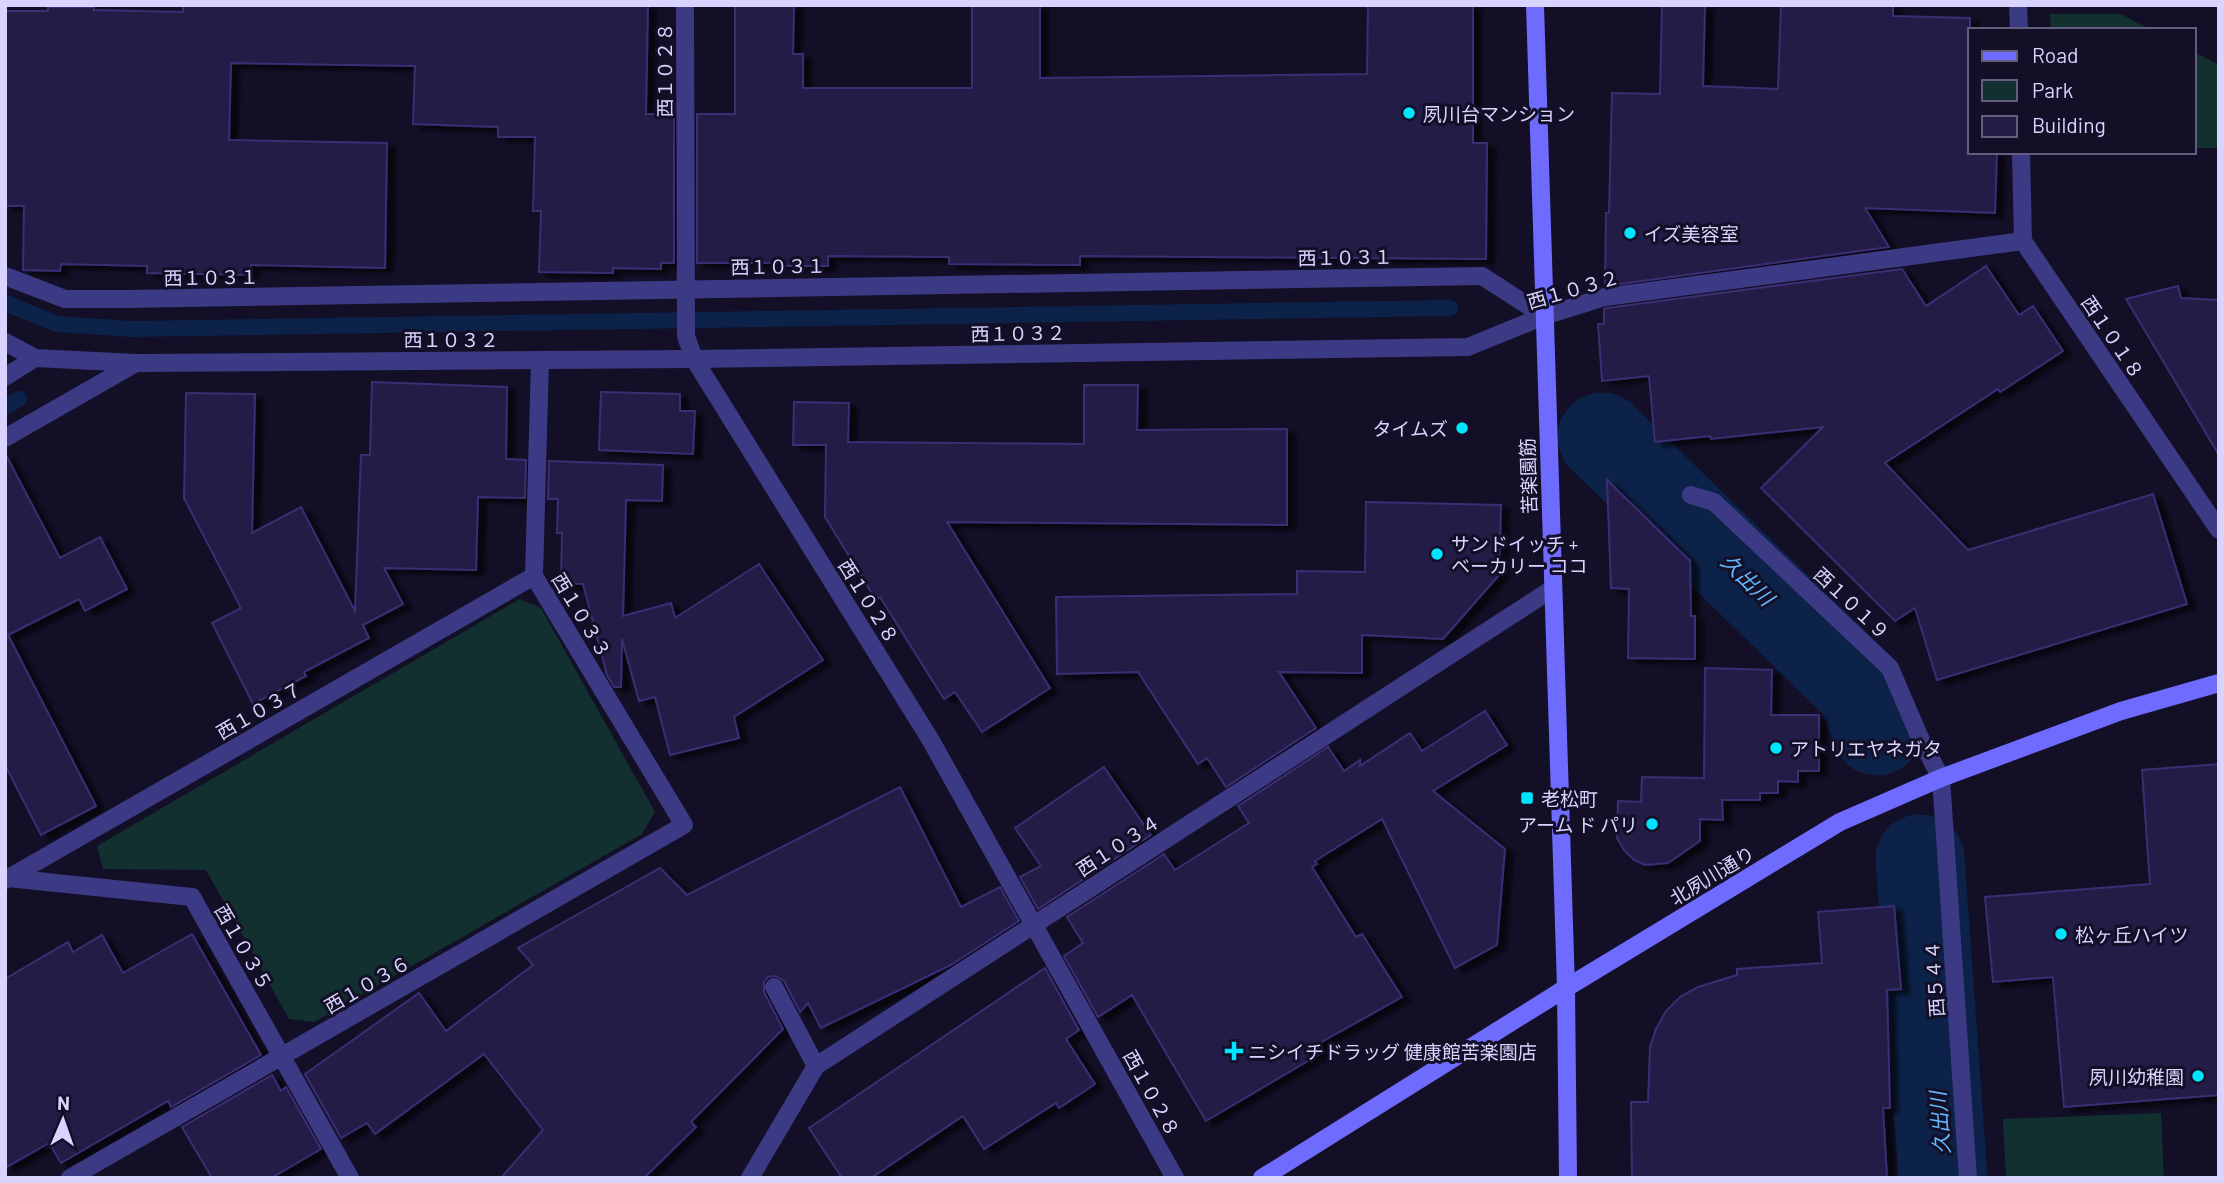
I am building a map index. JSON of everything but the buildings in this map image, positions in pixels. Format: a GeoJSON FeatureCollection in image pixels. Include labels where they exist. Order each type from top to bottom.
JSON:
{"type":"FeatureCollection","features":[{"type":"Feature","properties":{"kind":"street","name":"西１０２８"},"geometry":{"type":"LineString","coordinates":[[685,5],[686,336],[694,359],[930,739],[1175,1178]]}},
{"type":"Feature","properties":{"kind":"street","name":"苦楽園筋"},"geometry":{"type":"LineString","coordinates":[[1535,5],[1566,988],[1568,1178]]}},
{"type":"Feature","properties":{"kind":"street"},"geometry":{"type":"LineString","coordinates":[[2018,5],[2019,28]]}},
{"type":"Feature","properties":{"kind":"street"},"geometry":{"type":"LineString","coordinates":[[2021,154],[2023,241]]}},
{"type":"Feature","properties":{"kind":"street","name":"西１０３２"},"geometry":{"type":"LineString","coordinates":[[5,342],[36,359],[136,363],[694,359],[1468,347],[1545,316],[1605,297],[2023,241]]}},
{"type":"Feature","properties":{"kind":"street","name":"西１０１８"},"geometry":{"type":"LineString","coordinates":[[2023,241],[2219,530]]}},
{"type":"Feature","properties":{"kind":"street","name":"西１０３１"},"geometry":{"type":"LineString","coordinates":[[5,276],[65,299],[685,294],[1482,276],[1545,316]]}},
{"type":"Feature","properties":{"kind":"street"},"geometry":{"type":"LineString","coordinates":[[5,377],[36,359]]}},
{"type":"Feature","properties":{"kind":"street","name":"西１０３３"},"geometry":{"type":"LineString","coordinates":[[540,360],[534,576],[684,825]]}},
{"type":"Feature","properties":{"kind":"street"},"geometry":{"type":"LineString","coordinates":[[5,438],[136,363]]}},
{"type":"Feature","properties":{"kind":"street","name":"西１０１９"},"geometry":{"type":"LineString","coordinates":[[1691,495],[1714,502],[1890,668],[1920,738],[1941,778]]}},
{"type":"Feature","properties":{"kind":"street","name":"西１０３７"},"geometry":{"type":"LineString","coordinates":[[7,879],[534,576]]}},
{"type":"Feature","properties":{"kind":"street","name":"西１０３４"},"geometry":{"type":"LineString","coordinates":[[750,1178],[816,1066],[1552,589]]}},
{"type":"Feature","properties":{"kind":"street","name":"北夙川通り"},"geometry":{"type":"LineString","coordinates":[[1262,1178],[1566,988],[1840,822],[1941,778],[2120,711],[2219,683]]}},
{"type":"Feature","properties":{"kind":"street","name":"西５４４"},"geometry":{"type":"LineString","coordinates":[[1941,778],[1968,1178]]}},
{"type":"Feature","properties":{"kind":"street","name":"西１０３６"},"geometry":{"type":"LineString","coordinates":[[70,1178],[684,825]]}},
{"type":"Feature","properties":{"kind":"street","name":"西１０３５"},"geometry":{"type":"LineString","coordinates":[[7,879],[192,897],[350,1178]]}},
{"type":"Feature","properties":{"kind":"street"},"geometry":{"type":"LineString","coordinates":[[775,987],[816,1066]]}},
{"type":"Feature","properties":{"kind":"green space"},"geometry":{"type":"Polygon","coordinates":[[[2050,14],[2121,14],[2147,28],[2051,28],[2050,14]]]}},
{"type":"Feature","properties":{"kind":"green space"},"geometry":{"type":"Polygon","coordinates":[[[2196,53],[2219,65],[2219,148],[2196,148],[2196,53]]]}},
{"type":"Feature","properties":{"kind":"green space"},"geometry":{"type":"Polygon","coordinates":[[[520,599],[541,608],[655,812],[642,834],[314,1022],[289,1019],[206,870],[103,869],[97,846],[520,599]]]}},
{"type":"Feature","properties":{"kind":"green space"},"geometry":{"type":"Polygon","coordinates":[[[2161,1113],[2164,1178],[2006,1178],[2003,1119],[2161,1113]]]}},
{"type":"Feature","properties":{"kind":"waterway"},"geometry":{"type":"LineString","coordinates":[[5,303],[57,324],[132,329],[1450,308]]}},
{"type":"Feature","properties":{"kind":"waterway"},"geometry":{"type":"LineString","coordinates":[[5,407],[19,399]]}},
{"type":"Feature","properties":{"kind":"waterway","name":"久出川"},"geometry":{"type":"LineString","coordinates":[[1602,437],[1860,688],[1877,731]]}},
{"type":"Feature","properties":{"kind":"waterway","name":"久出川"},"geometry":{"type":"LineString","coordinates":[[1920,859],[1943,1178]]}},
{"type":"Feature","properties":{"kind":"place","name":"夙川台マンション"},"geometry":{"type":"Point","coordinates":[1409,113]}},
{"type":"Feature","properties":{"kind":"place","name":"イズ美容室"},"geometry":{"type":"Point","coordinates":[1630,233]}},
{"type":"Feature","properties":{"kind":"place","name":"タイムズ"},"geometry":{"type":"Point","coordinates":[1462,428]}},
{"type":"Feature","properties":{"kind":"place","name":"サンドイッチ + ベーカリー ココ"},"geometry":{"type":"Point","coordinates":[1437,554]}},
{"type":"Feature","properties":{"kind":"place","name":"アトリエヤネガタ"},"geometry":{"type":"Point","coordinates":[1776,748]}},
{"type":"Feature","properties":{"kind":"place","name":"老松町"},"geometry":{"type":"Point","coordinates":[1527,798]}},
{"type":"Feature","properties":{"kind":"place","name":"アーム ド パリ"},"geometry":{"type":"Point","coordinates":[1652,824]}},
{"type":"Feature","properties":{"kind":"place","name":"松ヶ丘ハイツ"},"geometry":{"type":"Point","coordinates":[2061,934]}},
{"type":"Feature","properties":{"kind":"place","name":"ニシイチドラッグ 健康館苦楽園店"},"geometry":{"type":"Point","coordinates":[1234,1051]}},
{"type":"Feature","properties":{"kind":"place","name":"夙川幼稚園"},"geometry":{"type":"Point","coordinates":[2198,1076]}}]}
